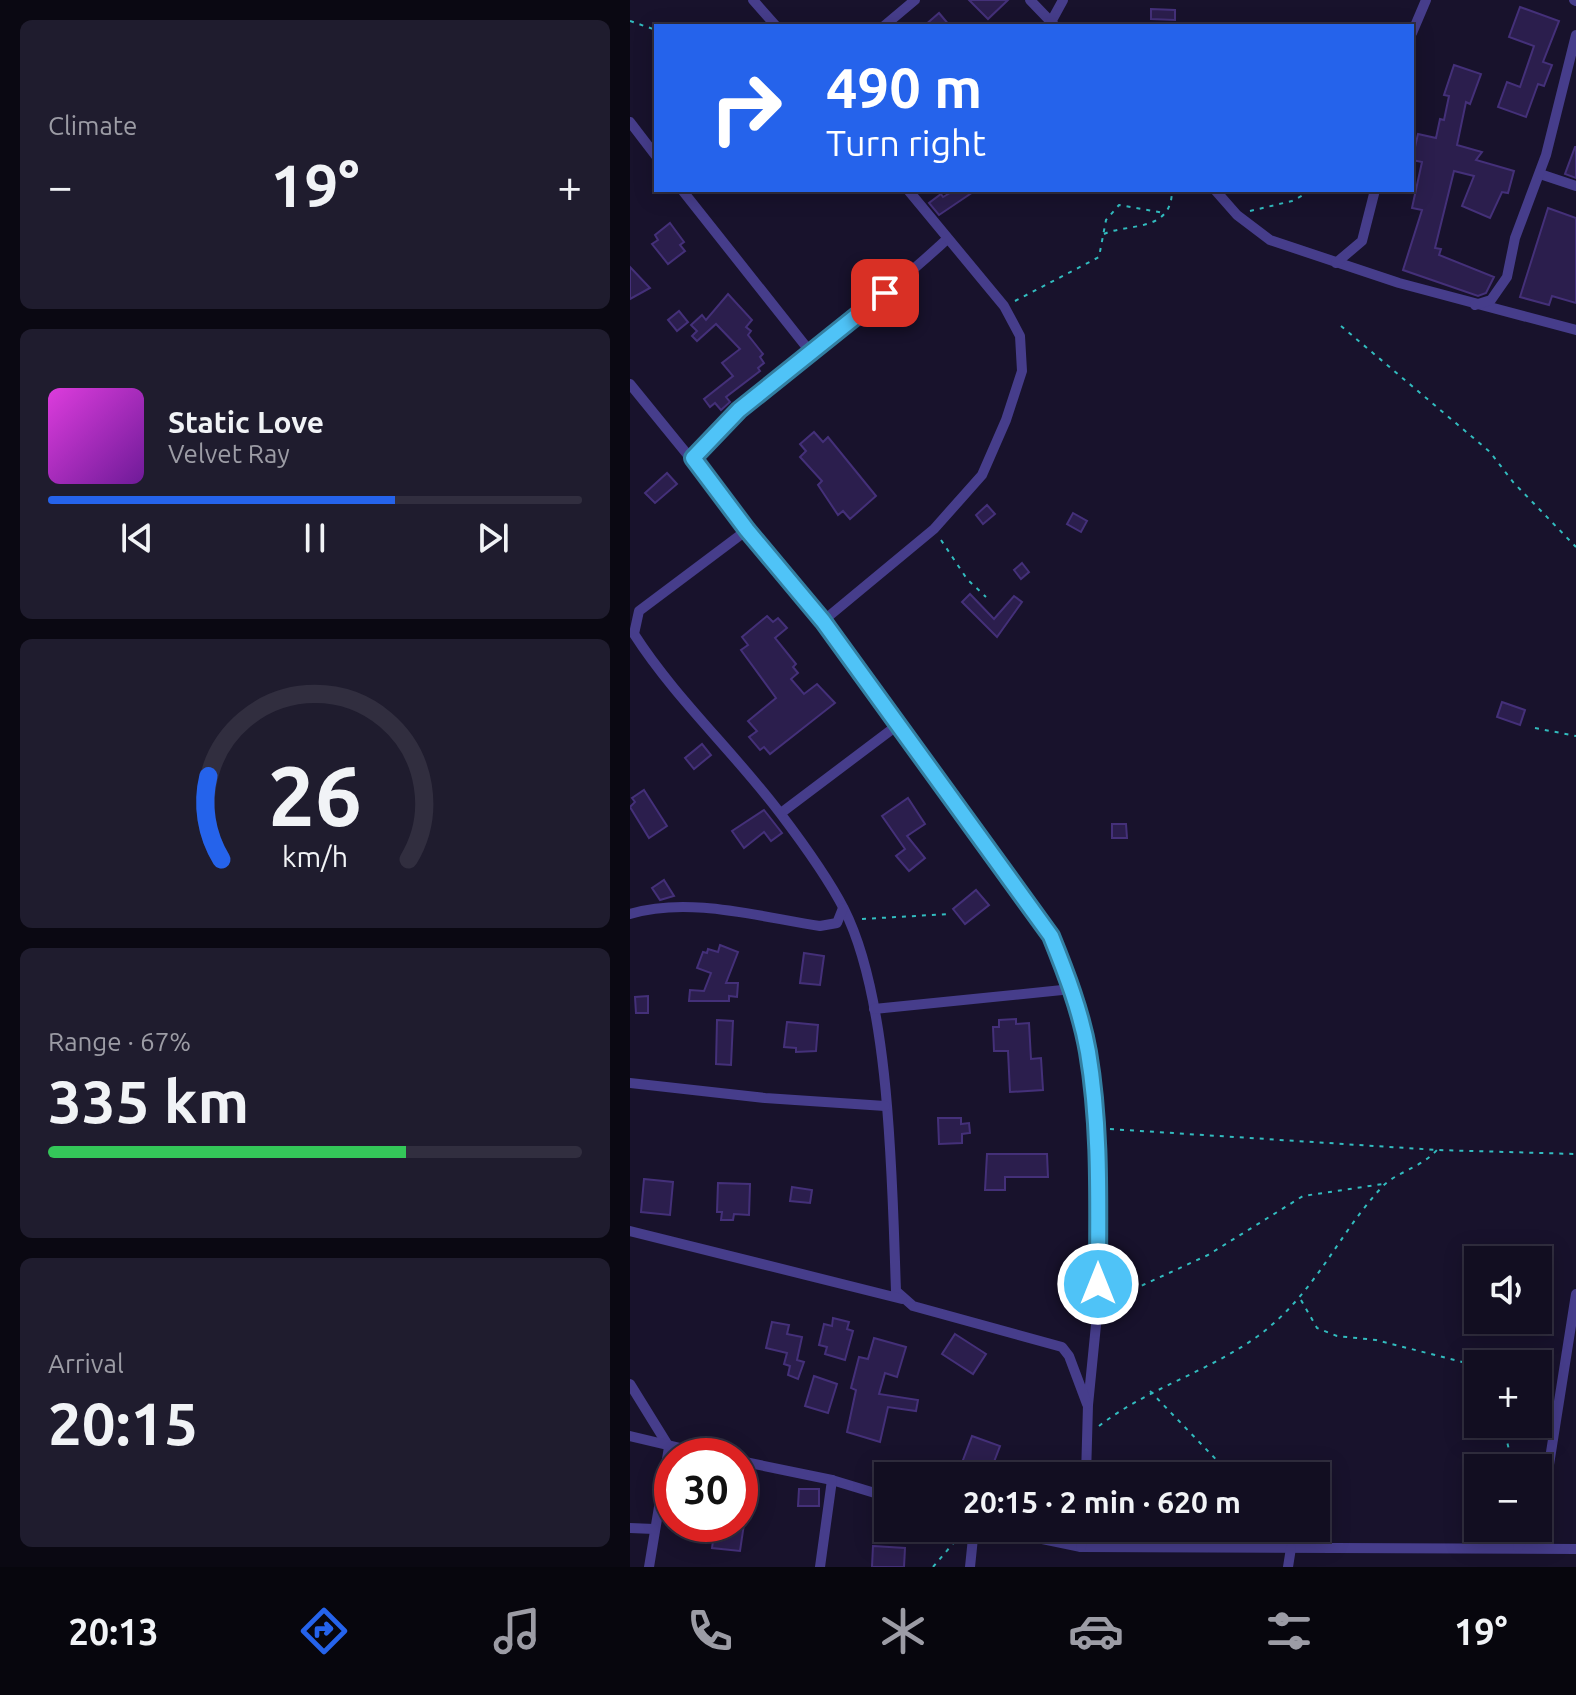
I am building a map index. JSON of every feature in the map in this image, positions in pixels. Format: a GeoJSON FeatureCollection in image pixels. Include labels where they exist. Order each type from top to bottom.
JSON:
{"type":"FeatureCollection","features":[{"type":"Feature","properties":{"kind":"street"},"geometry":{"type":"LineString","coordinates":[[753,0],[774,24]]}},
{"type":"Feature","properties":{"kind":"street"},"geometry":{"type":"LineString","coordinates":[[886,24],[915,0]]}},
{"type":"Feature","properties":{"kind":"street"},"geometry":{"type":"LineString","coordinates":[[1030,0],[1053,24],[1063,0]]}},
{"type":"Feature","properties":{"kind":"street"},"geometry":{"type":"LineString","coordinates":[[1414,28],[1426,0]]}},
{"type":"Feature","properties":{"kind":"street"},"geometry":{"type":"LineString","coordinates":[[1475,305],[1491,300],[1507,277],[1515,238],[1540,174],[1576,35]]}},
{"type":"Feature","properties":{"kind":"street"},"geometry":{"type":"LineString","coordinates":[[630,122],[654,153]]}},
{"type":"Feature","properties":{"kind":"street"},"geometry":{"type":"LineString","coordinates":[[1540,174],[1576,186]]}},
{"type":"Feature","properties":{"kind":"street"},"geometry":{"type":"LineString","coordinates":[[684,192],[812,354]]}},
{"type":"Feature","properties":{"kind":"street"},"geometry":{"type":"LineString","coordinates":[[823,621],[934,529],[982,475],[1018,387],[1023,354],[1020,336],[1004,306],[946,240],[910,192]]}},
{"type":"Feature","properties":{"kind":"street"},"geometry":{"type":"LineString","coordinates":[[1217,192],[1237,215],[1270,240],[1475,305],[1576,330]]}},
{"type":"Feature","properties":{"kind":"street"},"geometry":{"type":"LineString","coordinates":[[1336,263],[1362,241],[1374,192]]}},
{"type":"Feature","properties":{"kind":"street"},"geometry":{"type":"LineString","coordinates":[[693,458],[739,410],[812,354],[946,240]]}},
{"type":"Feature","properties":{"kind":"street"},"geometry":{"type":"LineString","coordinates":[[632,389],[693,458],[747,530],[823,621],[1051,936],[1072,989],[1088,1050],[1097,1128],[1097,1315],[1088,1405],[1087,1462]]}},
{"type":"Feature","properties":{"kind":"street"},"geometry":{"type":"LineString","coordinates":[[747,530],[639,611],[632,636],[781,813],[849,920],[865,964],[874,1009],[885,1106],[896,1291],[902,1299]]}},
{"type":"Feature","properties":{"kind":"street"},"geometry":{"type":"LineString","coordinates":[[781,813],[899,724]]}},
{"type":"Feature","properties":{"kind":"street"},"geometry":{"type":"LineString","coordinates":[[630,914],[653,908],[684,907],[820,926],[837,923],[843,907]]}},
{"type":"Feature","properties":{"kind":"street"},"geometry":{"type":"LineString","coordinates":[[874,1009],[1072,989]]}},
{"type":"Feature","properties":{"kind":"street"},"geometry":{"type":"LineString","coordinates":[[630,1083],[765,1098],[885,1106]]}},
{"type":"Feature","properties":{"kind":"street"},"geometry":{"type":"LineString","coordinates":[[630,1231],[902,1299],[913,1306],[1062,1347],[1069,1356],[1088,1405]]}},
{"type":"Feature","properties":{"kind":"street"},"geometry":{"type":"LineString","coordinates":[[1551,1454],[1576,1294]]}},
{"type":"Feature","properties":{"kind":"street"},"geometry":{"type":"LineString","coordinates":[[630,1384],[663,1438]]}},
{"type":"Feature","properties":{"kind":"street"},"geometry":{"type":"LineString","coordinates":[[630,1436],[654,1443]]}},
{"type":"Feature","properties":{"kind":"street"},"geometry":{"type":"LineString","coordinates":[[758,1465],[832,1480],[874,1493]]}},
{"type":"Feature","properties":{"kind":"street"},"geometry":{"type":"LineString","coordinates":[[820,1567],[832,1480]]}},
{"type":"Feature","properties":{"kind":"street"},"geometry":{"type":"LineString","coordinates":[[630,1528],[654,1529],[649,1567]]}},
{"type":"Feature","properties":{"kind":"street"},"geometry":{"type":"LineString","coordinates":[[970,1567],[971,1542]]}},
{"type":"Feature","properties":{"kind":"street"},"geometry":{"type":"LineString","coordinates":[[1057,1542],[1081,1547],[1576,1549]]}},
{"type":"Feature","properties":{"kind":"street"},"geometry":{"type":"LineString","coordinates":[[1081,1542],[1081,1547]]}},
{"type":"Feature","properties":{"kind":"street"},"geometry":{"type":"LineString","coordinates":[[1518,1547],[1521,1542]]}},
{"type":"Feature","properties":{"kind":"street"},"geometry":{"type":"LineString","coordinates":[[1288,1567],[1291,1548]]}},
{"type":"Feature","properties":{"kind":"path"},"geometry":{"type":"LineString","coordinates":[[630,21],[654,29]]}},
{"type":"Feature","properties":{"kind":"path"},"geometry":{"type":"LineString","coordinates":[[1103,235],[1113,230],[1141,229],[1164,213],[1172,192]]}},
{"type":"Feature","properties":{"kind":"path"},"geometry":{"type":"LineString","coordinates":[[1237,215],[1292,201],[1309,192]]}},
{"type":"Feature","properties":{"kind":"path"},"geometry":{"type":"LineString","coordinates":[[1004,306],[1097,258],[1106,220],[1119,205],[1164,213]]}},
{"type":"Feature","properties":{"kind":"path"},"geometry":{"type":"LineString","coordinates":[[1341,326],[1490,452],[1504,466],[1513,482],[1576,547]]}},
{"type":"Feature","properties":{"kind":"path"},"geometry":{"type":"LineString","coordinates":[[934,529],[967,579],[986,597]]}},
{"type":"Feature","properties":{"kind":"path"},"geometry":{"type":"LineString","coordinates":[[1535,728],[1576,736]]}},
{"type":"Feature","properties":{"kind":"path"},"geometry":{"type":"LineString","coordinates":[[849,920],[950,914]]}},
{"type":"Feature","properties":{"kind":"path"},"geometry":{"type":"LineString","coordinates":[[1097,1128],[1437,1150],[1576,1154]]}},
{"type":"Feature","properties":{"kind":"path"},"geometry":{"type":"LineString","coordinates":[[1097,1315],[1143,1285],[1242,1236],[1279,1208],[1303,1196],[1385,1184],[1422,1165],[1437,1150]]}},
{"type":"Feature","properties":{"kind":"path"},"geometry":{"type":"LineString","coordinates":[[1089,1434],[1150,1391],[1171,1384],[1257,1336],[1300,1299],[1356,1218],[1385,1184]]}},
{"type":"Feature","properties":{"kind":"path"},"geometry":{"type":"LineString","coordinates":[[1300,1299],[1317,1328],[1337,1336],[1376,1340],[1464,1362]]}},
{"type":"Feature","properties":{"kind":"path"},"geometry":{"type":"LineString","coordinates":[[1150,1391],[1218,1462]]}},
{"type":"Feature","properties":{"kind":"path"},"geometry":{"type":"LineString","coordinates":[[933,1567],[958,1542]]}},
{"type":"Feature","properties":{"kind":"building"},"geometry":{"type":"Polygon","coordinates":[[[969,0],[1008,0],[988,19],[969,0]]]}},
{"type":"Feature","properties":{"kind":"building"},"geometry":{"type":"Polygon","coordinates":[[[1520,7],[1559,21],[1543,62],[1552,65],[1544,86],[1538,84],[1526,117],[1498,107],[1507,82],[1520,87],[1534,46],[1509,37],[1520,7]]]}},
{"type":"Feature","properties":{"kind":"building"},"geometry":{"type":"Polygon","coordinates":[[[1151,9],[1175,10],[1175,20],[1151,19],[1151,9]]]}},
{"type":"Feature","properties":{"kind":"building"},"geometry":{"type":"Polygon","coordinates":[[[939,13],[948,24],[926,24],[939,13]]]}},
{"type":"Feature","properties":{"kind":"building"},"geometry":{"type":"Polygon","coordinates":[[[1454,65],[1481,74],[1470,104],[1466,102],[1457,145],[1482,152],[1476,160],[1514,171],[1508,193],[1502,192],[1490,218],[1462,206],[1474,176],[1454,171],[1435,248],[1441,249],[1439,255],[1494,277],[1486,293],[1478,296],[1403,270],[1422,210],[1412,208],[1422,162],[1414,160],[1418,134],[1436,138],[1449,96],[1444,95],[1454,65]]]}},
{"type":"Feature","properties":{"kind":"building"},"geometry":{"type":"Polygon","coordinates":[[[1576,147],[1576,178],[1565,174],[1576,147]]]}},
{"type":"Feature","properties":{"kind":"building"},"geometry":{"type":"Polygon","coordinates":[[[952,192],[973,192],[939,215],[929,203],[941,194],[943,197],[952,192]]]}},
{"type":"Feature","properties":{"kind":"building"},"geometry":{"type":"Polygon","coordinates":[[[1548,208],[1576,218],[1576,303],[1552,296],[1549,305],[1520,297],[1548,208]]]}},
{"type":"Feature","properties":{"kind":"building"},"geometry":{"type":"Polygon","coordinates":[[[670,223],[684,242],[680,245],[685,251],[668,264],[652,244],[658,240],[655,235],[670,223]]]}},
{"type":"Feature","properties":{"kind":"building"},"geometry":{"type":"Polygon","coordinates":[[[630,267],[650,288],[630,299],[630,267]]]}},
{"type":"Feature","properties":{"kind":"building"},"geometry":{"type":"Polygon","coordinates":[[[728,294],[752,320],[746,327],[751,331],[748,335],[763,354],[760,357],[764,363],[758,368],[760,371],[726,397],[730,402],[721,410],[715,403],[710,407],[704,399],[733,376],[722,363],[740,349],[716,324],[697,341],[692,336],[697,331],[691,325],[702,315],[706,320],[728,294]]]}},
{"type":"Feature","properties":{"kind":"building"},"geometry":{"type":"Polygon","coordinates":[[[679,311],[688,322],[677,331],[668,320],[679,311]]]}},
{"type":"Feature","properties":{"kind":"building"},"geometry":{"type":"Polygon","coordinates":[[[814,432],[823,442],[828,437],[876,496],[850,519],[843,511],[838,515],[818,485],[822,481],[800,457],[806,451],[800,444],[814,432]]]}},
{"type":"Feature","properties":{"kind":"building"},"geometry":{"type":"Polygon","coordinates":[[[667,473],[677,484],[655,503],[645,493],[667,473]]]}},
{"type":"Feature","properties":{"kind":"building"},"geometry":{"type":"Polygon","coordinates":[[[987,505],[995,514],[983,524],[976,515],[987,505]]]}},
{"type":"Feature","properties":{"kind":"building"},"geometry":{"type":"Polygon","coordinates":[[[1073,513],[1087,521],[1081,532],[1067,524],[1073,513]]]}},
{"type":"Feature","properties":{"kind":"building"},"geometry":{"type":"Polygon","coordinates":[[[1022,563],[1029,572],[1021,579],[1014,570],[1022,563]]]}},
{"type":"Feature","properties":{"kind":"building"},"geometry":{"type":"Polygon","coordinates":[[[970,594],[994,619],[1014,596],[1022,602],[997,637],[962,602],[970,594]]]}},
{"type":"Feature","properties":{"kind":"building"},"geometry":{"type":"Polygon","coordinates":[[[767,616],[773,622],[778,618],[787,628],[775,638],[796,664],[793,667],[798,673],[791,679],[804,694],[817,684],[835,703],[770,754],[764,747],[760,750],[749,737],[757,731],[748,721],[776,698],[741,650],[748,645],[742,637],[767,616]]]}},
{"type":"Feature","properties":{"kind":"building"},"geometry":{"type":"Polygon","coordinates":[[[1502,702],[1525,710],[1520,725],[1497,717],[1502,702]]]}},
{"type":"Feature","properties":{"kind":"building"},"geometry":{"type":"Polygon","coordinates":[[[702,744],[711,755],[694,769],[685,758],[702,744]]]}},
{"type":"Feature","properties":{"kind":"building"},"geometry":{"type":"Polygon","coordinates":[[[644,790],[667,826],[649,838],[630,807],[635,802],[632,798],[644,790]]]}},
{"type":"Feature","properties":{"kind":"building"},"geometry":{"type":"Polygon","coordinates":[[[908,798],[925,824],[907,836],[925,858],[909,871],[896,856],[905,849],[882,816],[908,798]]]}},
{"type":"Feature","properties":{"kind":"building"},"geometry":{"type":"Polygon","coordinates":[[[764,810],[782,833],[771,841],[764,832],[744,848],[732,831],[764,810]]]}},
{"type":"Feature","properties":{"kind":"building"},"geometry":{"type":"Polygon","coordinates":[[[1112,824],[1126,824],[1127,838],[1112,838],[1112,824]]]}},
{"type":"Feature","properties":{"kind":"building"},"geometry":{"type":"Polygon","coordinates":[[[664,880],[674,896],[660,900],[652,888],[664,880]]]}},
{"type":"Feature","properties":{"kind":"building"},"geometry":{"type":"Polygon","coordinates":[[[976,890],[989,905],[965,924],[953,909],[976,890]]]}},
{"type":"Feature","properties":{"kind":"building"},"geometry":{"type":"Polygon","coordinates":[[[720,945],[738,952],[726,983],[738,983],[737,997],[729,996],[729,1001],[689,1001],[690,990],[704,991],[711,973],[697,968],[703,952],[707,953],[708,949],[718,952],[720,945]]]}},
{"type":"Feature","properties":{"kind":"building"},"geometry":{"type":"Polygon","coordinates":[[[804,953],[824,956],[820,985],[800,983],[804,953]]]}},
{"type":"Feature","properties":{"kind":"building"},"geometry":{"type":"Polygon","coordinates":[[[648,996],[648,1013],[636,1013],[635,997],[648,996]]]}},
{"type":"Feature","properties":{"kind":"building"},"geometry":{"type":"Polygon","coordinates":[[[1016,1019],[1016,1024],[1029,1023],[1031,1059],[1041,1058],[1043,1090],[1010,1092],[1008,1051],[994,1051],[993,1027],[999,1027],[999,1020],[1016,1019]]]}},
{"type":"Feature","properties":{"kind":"building"},"geometry":{"type":"Polygon","coordinates":[[[717,1020],[733,1021],[731,1065],[716,1064],[717,1020]]]}},
{"type":"Feature","properties":{"kind":"building"},"geometry":{"type":"Polygon","coordinates":[[[787,1022],[818,1025],[816,1051],[796,1052],[796,1048],[784,1047],[787,1022]]]}},
{"type":"Feature","properties":{"kind":"building"},"geometry":{"type":"Polygon","coordinates":[[[938,1118],[961,1118],[961,1124],[969,1123],[970,1133],[962,1134],[962,1143],[939,1144],[938,1118]]]}},
{"type":"Feature","properties":{"kind":"building"},"geometry":{"type":"Polygon","coordinates":[[[987,1154],[1047,1154],[1048,1177],[1005,1177],[1005,1190],[985,1190],[987,1154]]]}},
{"type":"Feature","properties":{"kind":"building"},"geometry":{"type":"Polygon","coordinates":[[[644,1179],[673,1182],[670,1215],[641,1212],[644,1179]]]}},
{"type":"Feature","properties":{"kind":"building"},"geometry":{"type":"Polygon","coordinates":[[[718,1183],[750,1184],[749,1215],[734,1214],[733,1220],[721,1220],[722,1212],[717,1212],[718,1183]]]}},
{"type":"Feature","properties":{"kind":"building"},"geometry":{"type":"Polygon","coordinates":[[[792,1187],[812,1190],[810,1203],[790,1201],[792,1187]]]}},
{"type":"Feature","properties":{"kind":"building"},"geometry":{"type":"Polygon","coordinates":[[[833,1318],[849,1322],[847,1329],[853,1331],[845,1360],[825,1354],[827,1347],[819,1345],[824,1324],[832,1326],[833,1318]]]}},
{"type":"Feature","properties":{"kind":"building"},"geometry":{"type":"Polygon","coordinates":[[[772,1322],[789,1325],[787,1334],[802,1337],[797,1360],[804,1362],[798,1379],[788,1375],[790,1366],[784,1364],[787,1353],[766,1348],[772,1322]]]}},
{"type":"Feature","properties":{"kind":"building"},"geometry":{"type":"Polygon","coordinates":[[[955,1334],[986,1354],[973,1374],[942,1354],[955,1334]]]}},
{"type":"Feature","properties":{"kind":"building"},"geometry":{"type":"Polygon","coordinates":[[[874,1338],[906,1347],[897,1377],[885,1373],[879,1394],[918,1400],[916,1411],[888,1407],[880,1442],[847,1432],[856,1390],[851,1388],[859,1357],[868,1359],[874,1338]]]}},
{"type":"Feature","properties":{"kind":"building"},"geometry":{"type":"Polygon","coordinates":[[[814,1376],[837,1384],[828,1413],[805,1406],[814,1376]]]}},
{"type":"Feature","properties":{"kind":"building"},"geometry":{"type":"Polygon","coordinates":[[[972,1436],[1000,1446],[994,1462],[962,1462],[972,1436]]]}},
{"type":"Feature","properties":{"kind":"building"},"geometry":{"type":"Polygon","coordinates":[[[799,1489],[819,1489],[819,1506],[798,1506],[799,1489]]]}},
{"type":"Feature","properties":{"kind":"building"},"geometry":{"type":"Polygon","coordinates":[[[713,1542],[741,1542],[740,1551],[712,1548],[713,1542]]]}},
{"type":"Feature","properties":{"kind":"building"},"geometry":{"type":"Polygon","coordinates":[[[873,1546],[905,1548],[904,1567],[872,1567],[873,1546]]]}},
{"type":"Feature","properties":{"kind":"route"},"geometry":{"type":"LineString","coordinates":[[885,293],[739,410],[693,458],[747,530],[823,621],[1051,936],[1072,989],[1088,1050],[1097,1128],[1098,1284]]}}]}
